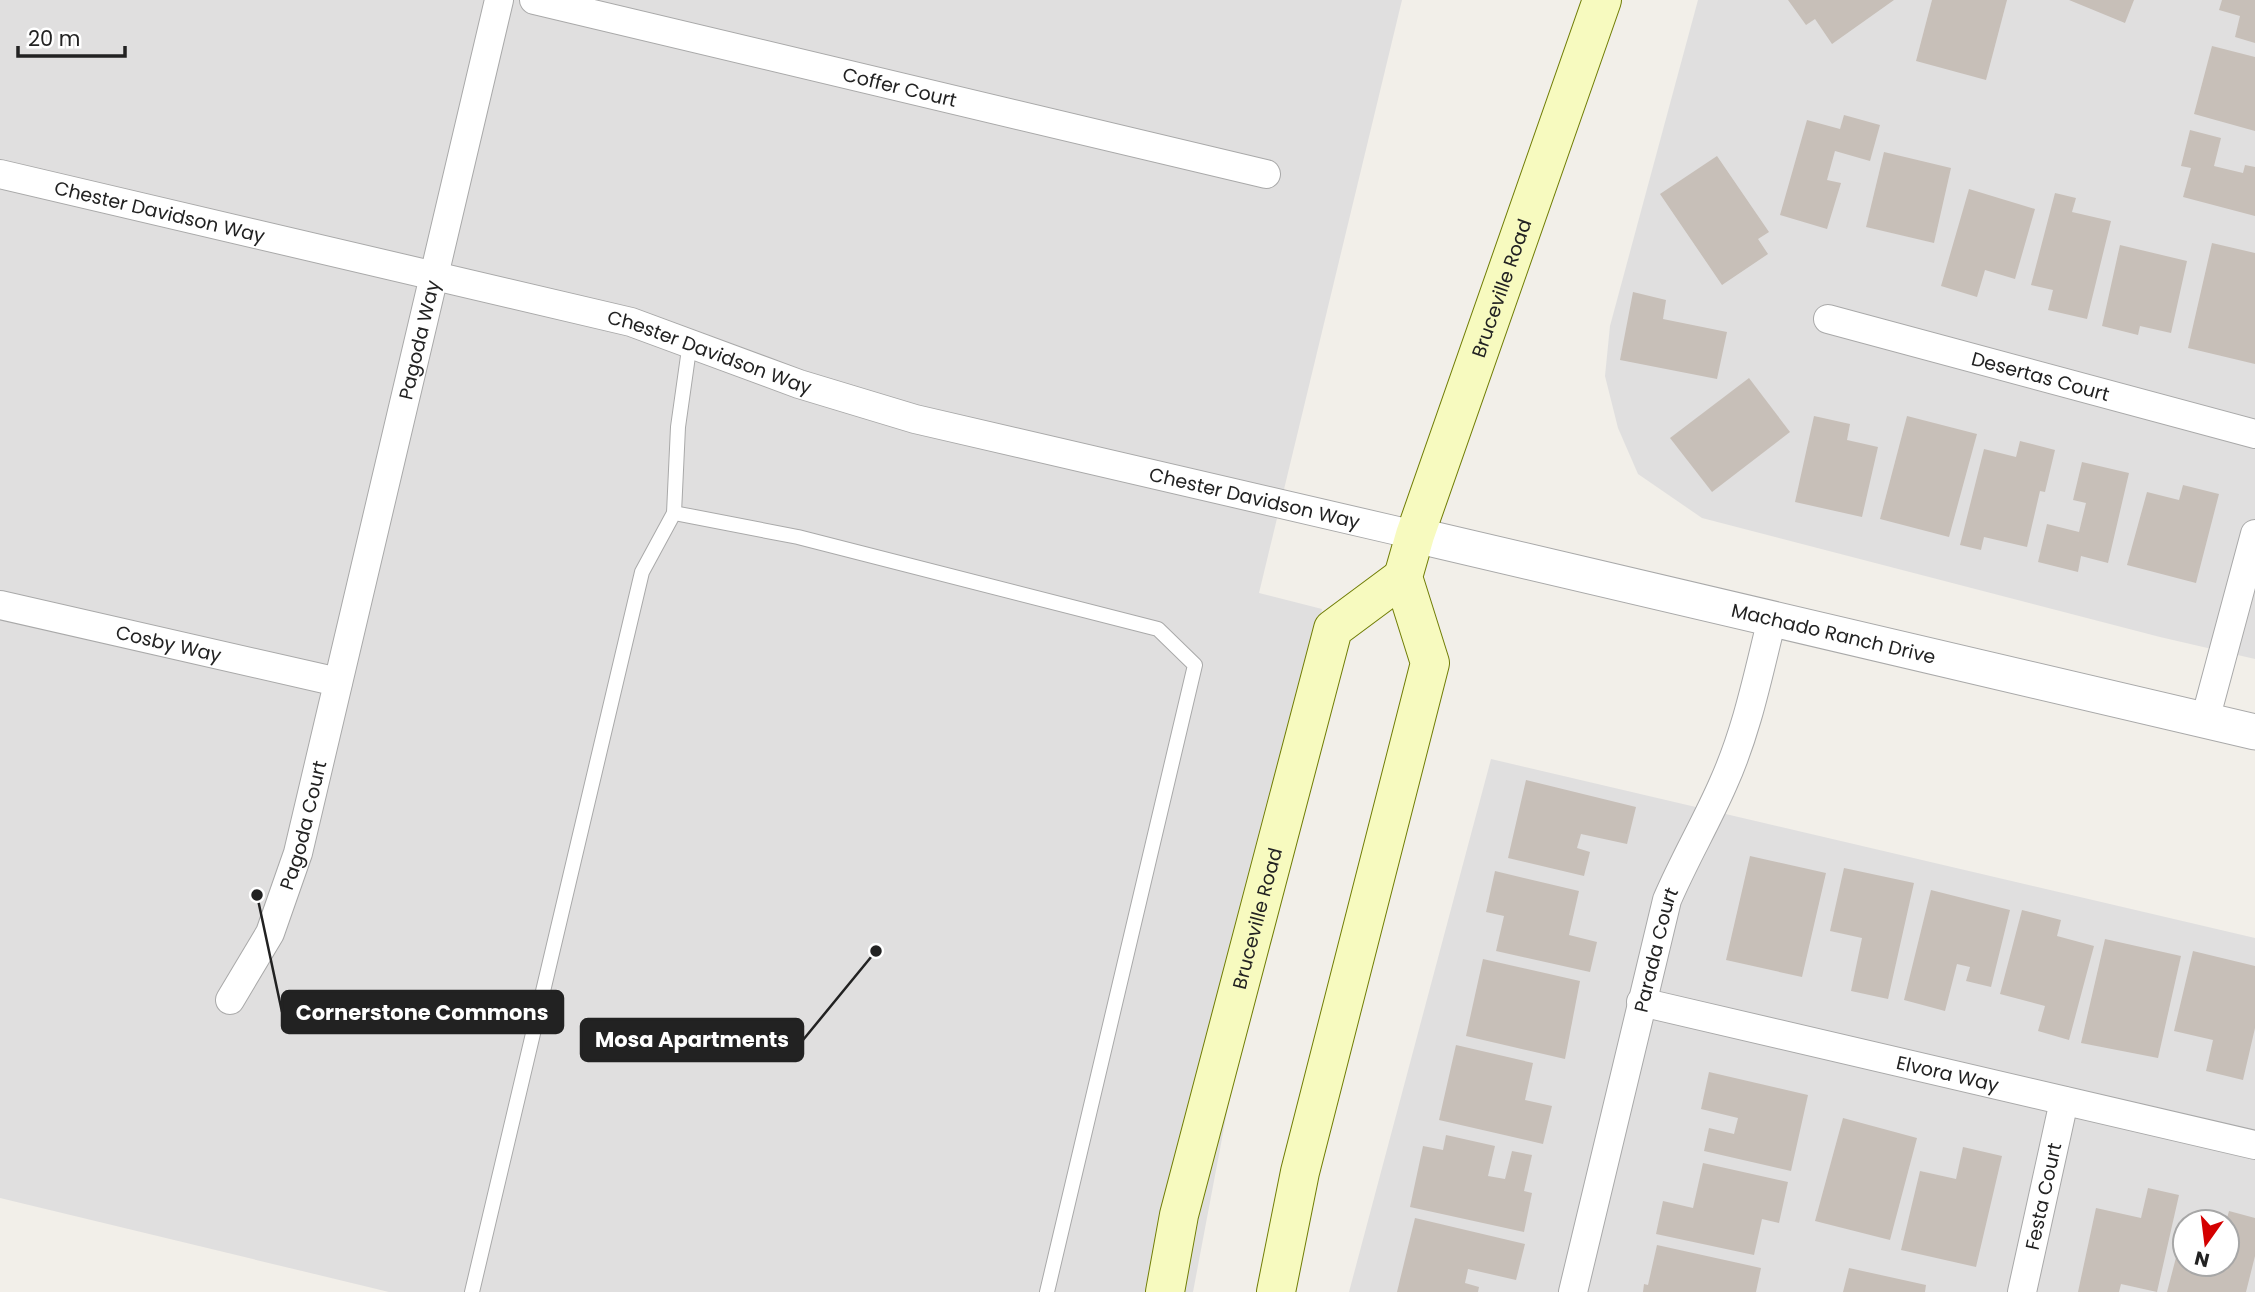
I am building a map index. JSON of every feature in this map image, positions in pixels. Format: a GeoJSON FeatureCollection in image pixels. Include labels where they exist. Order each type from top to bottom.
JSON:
{"type":"FeatureCollection","features":[{"type":"Feature","properties":{"kind":"main road","name":"Bruceville Road"},"geometry":{"type":"LineString","coordinates":[[1165,1292],[1180,1214],[1333,629],[1403,577],[1415,535],[1602,0]]}},
{"type":"Feature","properties":{"kind":"main road"},"geometry":{"type":"LineString","coordinates":[[1276,1292],[1300,1172],[1430,663],[1403,577]]}},
{"type":"Feature","properties":{"kind":"street","name":"Pagoda Way"},"geometry":{"type":"LineString","coordinates":[[338,682],[499,0]]}},
{"type":"Feature","properties":{"kind":"street","name":"Coffer Court"},"geometry":{"type":"LineString","coordinates":[[534,0],[1266,174]]}},
{"type":"Feature","properties":{"kind":"street","name":"Chester Davidson Way"},"geometry":{"type":"LineString","coordinates":[[0,174],[631,322],[799,384],[915,419],[1415,535]]}},
{"type":"Feature","properties":{"kind":"street","name":"Desertas Court"},"geometry":{"type":"LineString","coordinates":[[1828,319],[2255,434]]}},
{"type":"Feature","properties":{"kind":"street"},"geometry":{"type":"LineString","coordinates":[[2205,720],[2255,534]]}},
{"type":"Feature","properties":{"kind":"street","name":"Machado Ranch Drive"},"geometry":{"type":"LineString","coordinates":[[1415,535],[2255,732]]}},
{"type":"Feature","properties":{"kind":"street","name":"Cosby Way"},"geometry":{"type":"LineString","coordinates":[[0,605],[338,682]]}},
{"type":"Feature","properties":{"kind":"street","name":"Parada Court"},"geometry":{"type":"LineString","coordinates":[[1573,1292],[1667,900],[1723,783],[1749,715],[1772,619]]}},
{"type":"Feature","properties":{"kind":"street","name":"Pagoda Court"},"geometry":{"type":"LineString","coordinates":[[230,1000],[270,933],[286,893],[338,682]]}},
{"type":"Feature","properties":{"kind":"street","name":"Elvora Way"},"geometry":{"type":"LineString","coordinates":[[1641,1002],[2255,1146]]}},
{"type":"Feature","properties":{"kind":"street","name":"Festa Court"},"geometry":{"type":"LineString","coordinates":[[2022,1292],[2064,1101]]}},
{"type":"Feature","properties":{"kind":"lane"},"geometry":{"type":"LineString","coordinates":[[472,1292],[642,572],[674,513],[678,427],[690,342]]}},
{"type":"Feature","properties":{"kind":"lane"},"geometry":{"type":"LineString","coordinates":[[674,513],[798,537],[1158,629],[1195,665],[1047,1292]]}},
{"type":"Feature","properties":{"kind":"shaded area"},"geometry":{"type":"Polygon","coordinates":[[[0,0],[1402,0],[1259,593],[1322,609],[1193,1292],[389,1292],[0,1198],[0,0]]]}},
{"type":"Feature","properties":{"kind":"shaded area"},"geometry":{"type":"Polygon","coordinates":[[[1698,0],[2255,0],[2255,659],[2160,637],[1702,518],[1638,474],[1618,428],[1605,376],[1610,326],[1698,0]]]}},
{"type":"Feature","properties":{"kind":"shaded area"},"geometry":{"type":"Polygon","coordinates":[[[1491,759],[2255,938],[2255,1292],[1349,1292],[1491,759]]]}},
{"type":"Feature","properties":{"kind":"building"},"geometry":{"type":"Polygon","coordinates":[[[1788,0],[1894,0],[1832,44],[1815,19],[1806,25],[1788,0]]]}},
{"type":"Feature","properties":{"kind":"building"},"geometry":{"type":"Polygon","coordinates":[[[1932,0],[2007,0],[1986,80],[1916,61],[1932,0]]]}},
{"type":"Feature","properties":{"kind":"building"},"geometry":{"type":"Polygon","coordinates":[[[2069,0],[2134,0],[2125,23],[2069,0]]]}},
{"type":"Feature","properties":{"kind":"building"},"geometry":{"type":"Polygon","coordinates":[[[2222,0],[2255,0],[2255,43],[2235,37],[2240,16],[2219,10],[2222,0]]]}},
{"type":"Feature","properties":{"kind":"building"},"geometry":{"type":"Polygon","coordinates":[[[2212,46],[2255,57],[2255,131],[2194,114],[2212,46]]]}},
{"type":"Feature","properties":{"kind":"building"},"geometry":{"type":"Polygon","coordinates":[[[1844,115],[1880,125],[1870,161],[1835,151],[1827,180],[1841,183],[1827,229],[1780,215],[1807,120],[1840,129],[1844,115]]]}},
{"type":"Feature","properties":{"kind":"building"},"geometry":{"type":"Polygon","coordinates":[[[2190,130],[2221,138],[2214,166],[2243,173],[2245,165],[2255,167],[2255,216],[2183,197],[2191,168],[2181,166],[2190,130]]]}},
{"type":"Feature","properties":{"kind":"building"},"geometry":{"type":"Polygon","coordinates":[[[1884,152],[1951,168],[1934,243],[1866,227],[1884,152]]]}},
{"type":"Feature","properties":{"kind":"building"},"geometry":{"type":"Polygon","coordinates":[[[1717,156],[1769,232],[1758,239],[1768,254],[1722,285],[1660,194],[1717,156]]]}},
{"type":"Feature","properties":{"kind":"building"},"geometry":{"type":"Polygon","coordinates":[[[1969,189],[2035,209],[2015,279],[1985,270],[1977,297],[1941,286],[1969,189]]]}},
{"type":"Feature","properties":{"kind":"building"},"geometry":{"type":"Polygon","coordinates":[[[2055,193],[2076,198],[2072,212],[2111,221],[2087,319],[2048,310],[2053,290],[2031,285],[2055,193]]]}},
{"type":"Feature","properties":{"kind":"building"},"geometry":{"type":"Polygon","coordinates":[[[2212,243],[2255,253],[2255,364],[2188,348],[2212,243]]]}},
{"type":"Feature","properties":{"kind":"building"},"geometry":{"type":"Polygon","coordinates":[[[2120,245],[2187,261],[2171,333],[2140,326],[2138,335],[2102,326],[2120,245]]]}},
{"type":"Feature","properties":{"kind":"building"},"geometry":{"type":"Polygon","coordinates":[[[1633,292],[1666,300],[1663,319],[1727,332],[1717,379],[1620,360],[1633,292]]]}},
{"type":"Feature","properties":{"kind":"building"},"geometry":{"type":"Polygon","coordinates":[[[1749,378],[1790,432],[1712,492],[1670,438],[1749,378]]]}},
{"type":"Feature","properties":{"kind":"building"},"geometry":{"type":"Polygon","coordinates":[[[1814,416],[1850,424],[1847,440],[1878,447],[1862,517],[1795,502],[1814,416]]]}},
{"type":"Feature","properties":{"kind":"building"},"geometry":{"type":"Polygon","coordinates":[[[1907,416],[1977,434],[1949,537],[1880,519],[1907,416]]]}},
{"type":"Feature","properties":{"kind":"building"},"geometry":{"type":"Polygon","coordinates":[[[2020,441],[2055,450],[2045,492],[2040,491],[2027,547],[1984,537],[1981,550],[1960,545],[1984,449],[2016,457],[2020,441]]]}},
{"type":"Feature","properties":{"kind":"building"},"geometry":{"type":"Polygon","coordinates":[[[2082,462],[2129,473],[2108,563],[2081,556],[2078,572],[2038,562],[2047,524],[2079,532],[2086,503],[2073,500],[2082,462]]]}},
{"type":"Feature","properties":{"kind":"building"},"geometry":{"type":"Polygon","coordinates":[[[2183,485],[2219,494],[2196,583],[2127,565],[2147,492],[2179,500],[2183,485]]]}},
{"type":"Feature","properties":{"kind":"building"},"geometry":{"type":"Polygon","coordinates":[[[1526,780],[1636,807],[1627,844],[1581,834],[1577,848],[1590,852],[1584,876],[1508,858],[1526,780]]]}},
{"type":"Feature","properties":{"kind":"building"},"geometry":{"type":"Polygon","coordinates":[[[1750,856],[1826,873],[1802,977],[1726,960],[1750,856]]]}},
{"type":"Feature","properties":{"kind":"building"},"geometry":{"type":"Polygon","coordinates":[[[1844,868],[1914,883],[1888,999],[1851,991],[1862,938],[1830,931],[1844,868]]]}},
{"type":"Feature","properties":{"kind":"building"},"geometry":{"type":"Polygon","coordinates":[[[1495,871],[1579,891],[1569,935],[1597,942],[1590,972],[1496,951],[1504,916],[1486,912],[1495,871]]]}},
{"type":"Feature","properties":{"kind":"building"},"geometry":{"type":"Polygon","coordinates":[[[1931,890],[2010,910],[1991,987],[1966,981],[1970,967],[1957,964],[1945,1011],[1904,1000],[1931,890]]]}},
{"type":"Feature","properties":{"kind":"building"},"geometry":{"type":"Polygon","coordinates":[[[2022,910],[2061,920],[2057,936],[2094,946],[2069,1040],[2038,1031],[2045,1006],[2000,994],[2022,910]]]}},
{"type":"Feature","properties":{"kind":"building"},"geometry":{"type":"Polygon","coordinates":[[[2105,939],[2181,956],[2158,1058],[2081,1043],[2105,939]]]}},
{"type":"Feature","properties":{"kind":"building"},"geometry":{"type":"Polygon","coordinates":[[[2193,951],[2255,966],[2255,1028],[2243,1080],[2206,1071],[2213,1040],[2174,1031],[2193,951]]]}},
{"type":"Feature","properties":{"kind":"building"},"geometry":{"type":"Polygon","coordinates":[[[1483,959],[1580,981],[1565,1059],[1466,1036],[1483,959]]]}},
{"type":"Feature","properties":{"kind":"building"},"geometry":{"type":"Polygon","coordinates":[[[1456,1045],[1533,1063],[1525,1100],[1552,1106],[1543,1144],[1439,1120],[1456,1045]]]}},
{"type":"Feature","properties":{"kind":"building"},"geometry":{"type":"Polygon","coordinates":[[[1709,1072],[1808,1095],[1791,1171],[1704,1151],[1709,1128],[1734,1134],[1738,1118],[1701,1109],[1709,1072]]]}},
{"type":"Feature","properties":{"kind":"building"},"geometry":{"type":"Polygon","coordinates":[[[1843,1118],[1917,1138],[1890,1240],[1815,1221],[1843,1118]]]}},
{"type":"Feature","properties":{"kind":"building"},"geometry":{"type":"Polygon","coordinates":[[[1446,1135],[1495,1146],[1488,1176],[1505,1179],[1512,1151],[1532,1155],[1524,1191],[1532,1193],[1524,1232],[1410,1207],[1423,1146],[1443,1150],[1446,1135]]]}},
{"type":"Feature","properties":{"kind":"building"},"geometry":{"type":"Polygon","coordinates":[[[1963,1147],[2002,1156],[1976,1267],[1901,1250],[1920,1171],[1956,1179],[1963,1147]]]}},
{"type":"Feature","properties":{"kind":"building"},"geometry":{"type":"Polygon","coordinates":[[[1703,1163],[1788,1182],[1779,1223],[1762,1219],[1754,1255],[1656,1234],[1663,1201],[1693,1208],[1703,1163]]]}},
{"type":"Feature","properties":{"kind":"building"},"geometry":{"type":"Polygon","coordinates":[[[2148,1188],[2179,1195],[2176,1208],[2171,1208],[2171,1230],[2157,1292],[2121,1284],[2119,1292],[2078,1292],[2096,1208],[2141,1218],[2148,1188]]]}},
{"type":"Feature","properties":{"kind":"building"},"geometry":{"type":"Polygon","coordinates":[[[2241,1214],[2255,1218],[2255,1256],[2246,1292],[2167,1292],[2171,1277],[2241,1278],[2241,1214]]]}},
{"type":"Feature","properties":{"kind":"building"},"geometry":{"type":"Polygon","coordinates":[[[1415,1218],[1525,1244],[1516,1280],[1468,1269],[1465,1283],[1479,1287],[1478,1292],[1397,1292],[1415,1218]]]}},
{"type":"Feature","properties":{"kind":"building"},"geometry":{"type":"Polygon","coordinates":[[[1657,1245],[1761,1268],[1756,1292],[1643,1292],[1644,1284],[1648,1285],[1657,1245]]]}},
{"type":"Feature","properties":{"kind":"building"},"geometry":{"type":"Polygon","coordinates":[[[1849,1268],[1926,1285],[1925,1292],[1843,1292],[1849,1268]]]}},
{"type":"Feature","properties":{"kind":"place","name":"Cornerstone Commons"},"geometry":{"type":"Point","coordinates":[257,895]}},
{"type":"Feature","properties":{"kind":"place","name":"Mosa Apartments"},"geometry":{"type":"Point","coordinates":[876,951]}}]}
